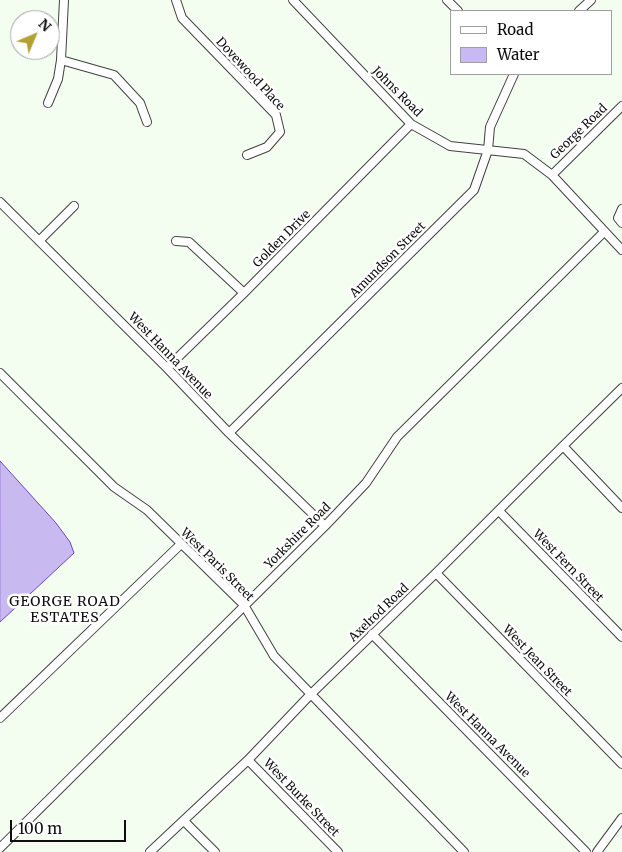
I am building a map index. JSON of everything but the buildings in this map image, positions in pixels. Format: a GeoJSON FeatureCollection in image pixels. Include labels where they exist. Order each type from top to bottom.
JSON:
{"type":"FeatureCollection","features":[{"type":"Feature","properties":{"kind":"street"},"geometry":{"type":"LineString","coordinates":[[48,103],[58,79],[61,60],[64,0]]}},
{"type":"Feature","properties":{"kind":"street","name":"Dovewood Place"},"geometry":{"type":"LineString","coordinates":[[176,0],[182,18],[276,115],[280,132],[266,147],[247,155]]}},
{"type":"Feature","properties":{"kind":"street","name":"Johns Road"},"geometry":{"type":"LineString","coordinates":[[294,0],[411,124],[450,146],[524,154],[552,174],[622,250]]}},
{"type":"Feature","properties":{"kind":"street"},"geometry":{"type":"LineString","coordinates":[[447,0],[457,10]]}},
{"type":"Feature","properties":{"kind":"street"},"geometry":{"type":"LineString","coordinates":[[579,10],[590,0]]}},
{"type":"Feature","properties":{"kind":"street"},"geometry":{"type":"LineString","coordinates":[[61,60],[114,75],[140,103],[147,122]]}},
{"type":"Feature","properties":{"kind":"street","name":"Amundson Street"},"geometry":{"type":"LineString","coordinates":[[229,433],[474,190],[488,150],[490,127],[514,75]]}},
{"type":"Feature","properties":{"kind":"street","name":"George Road"},"geometry":{"type":"LineString","coordinates":[[552,174],[622,106]]}},
{"type":"Feature","properties":{"kind":"street","name":"Golden Drive"},"geometry":{"type":"LineString","coordinates":[[167,368],[411,124]]}},
{"type":"Feature","properties":{"kind":"street","name":"West Hanna Avenue"},"geometry":{"type":"LineString","coordinates":[[0,202],[167,368],[229,433],[325,526]]}},
{"type":"Feature","properties":{"kind":"street"},"geometry":{"type":"LineString","coordinates":[[39,241],[74,206]]}},
{"type":"Feature","properties":{"kind":"street"},"geometry":{"type":"LineString","coordinates":[[622,209],[618,218],[622,223]]}},
{"type":"Feature","properties":{"kind":"street","name":"Yorkshire Road"},"geometry":{"type":"LineString","coordinates":[[0,848],[325,526],[366,483],[397,437],[604,232]]}},
{"type":"Feature","properties":{"kind":"street"},"geometry":{"type":"LineString","coordinates":[[176,241],[189,242],[244,293]]}},
{"type":"Feature","properties":{"kind":"street","name":"West Paris Street"},"geometry":{"type":"LineString","coordinates":[[0,373],[114,488],[147,510],[244,605],[274,656],[464,852]]}},
{"type":"Feature","properties":{"kind":"street","name":"Axelrod Road"},"geometry":{"type":"LineString","coordinates":[[150,852],[248,760],[311,694],[436,574],[622,388]]}},
{"type":"Feature","properties":{"kind":"street"},"geometry":{"type":"LineString","coordinates":[[562,446],[622,508]]}},
{"type":"Feature","properties":{"kind":"street","name":"West Fern Street"},"geometry":{"type":"LineString","coordinates":[[498,511],[622,637]]}},
{"type":"Feature","properties":{"kind":"street"},"geometry":{"type":"LineString","coordinates":[[0,718],[181,544]]}},
{"type":"Feature","properties":{"kind":"street","name":"West Jean Street"},"geometry":{"type":"LineString","coordinates":[[436,574],[622,764]]}},
{"type":"Feature","properties":{"kind":"street","name":"West Hanna Avenue"},"geometry":{"type":"LineString","coordinates":[[372,634],[586,852]]}},
{"type":"Feature","properties":{"kind":"street","name":"West Burke Street"},"geometry":{"type":"LineString","coordinates":[[248,760],[338,852]]}},
{"type":"Feature","properties":{"kind":"street"},"geometry":{"type":"LineString","coordinates":[[597,852],[622,818]]}},
{"type":"Feature","properties":{"kind":"street"},"geometry":{"type":"LineString","coordinates":[[184,821],[214,852]]}},
{"type":"Feature","properties":{"kind":"water"},"geometry":{"type":"Polygon","coordinates":[[[0,461],[56,523],[70,542],[74,553],[0,622],[0,461]]]}},
{"type":"Feature","properties":{"kind":"district","name":"GEORGE ROAD ESTATES"},"geometry":{"type":"Point","coordinates":[65,610]}}]}
